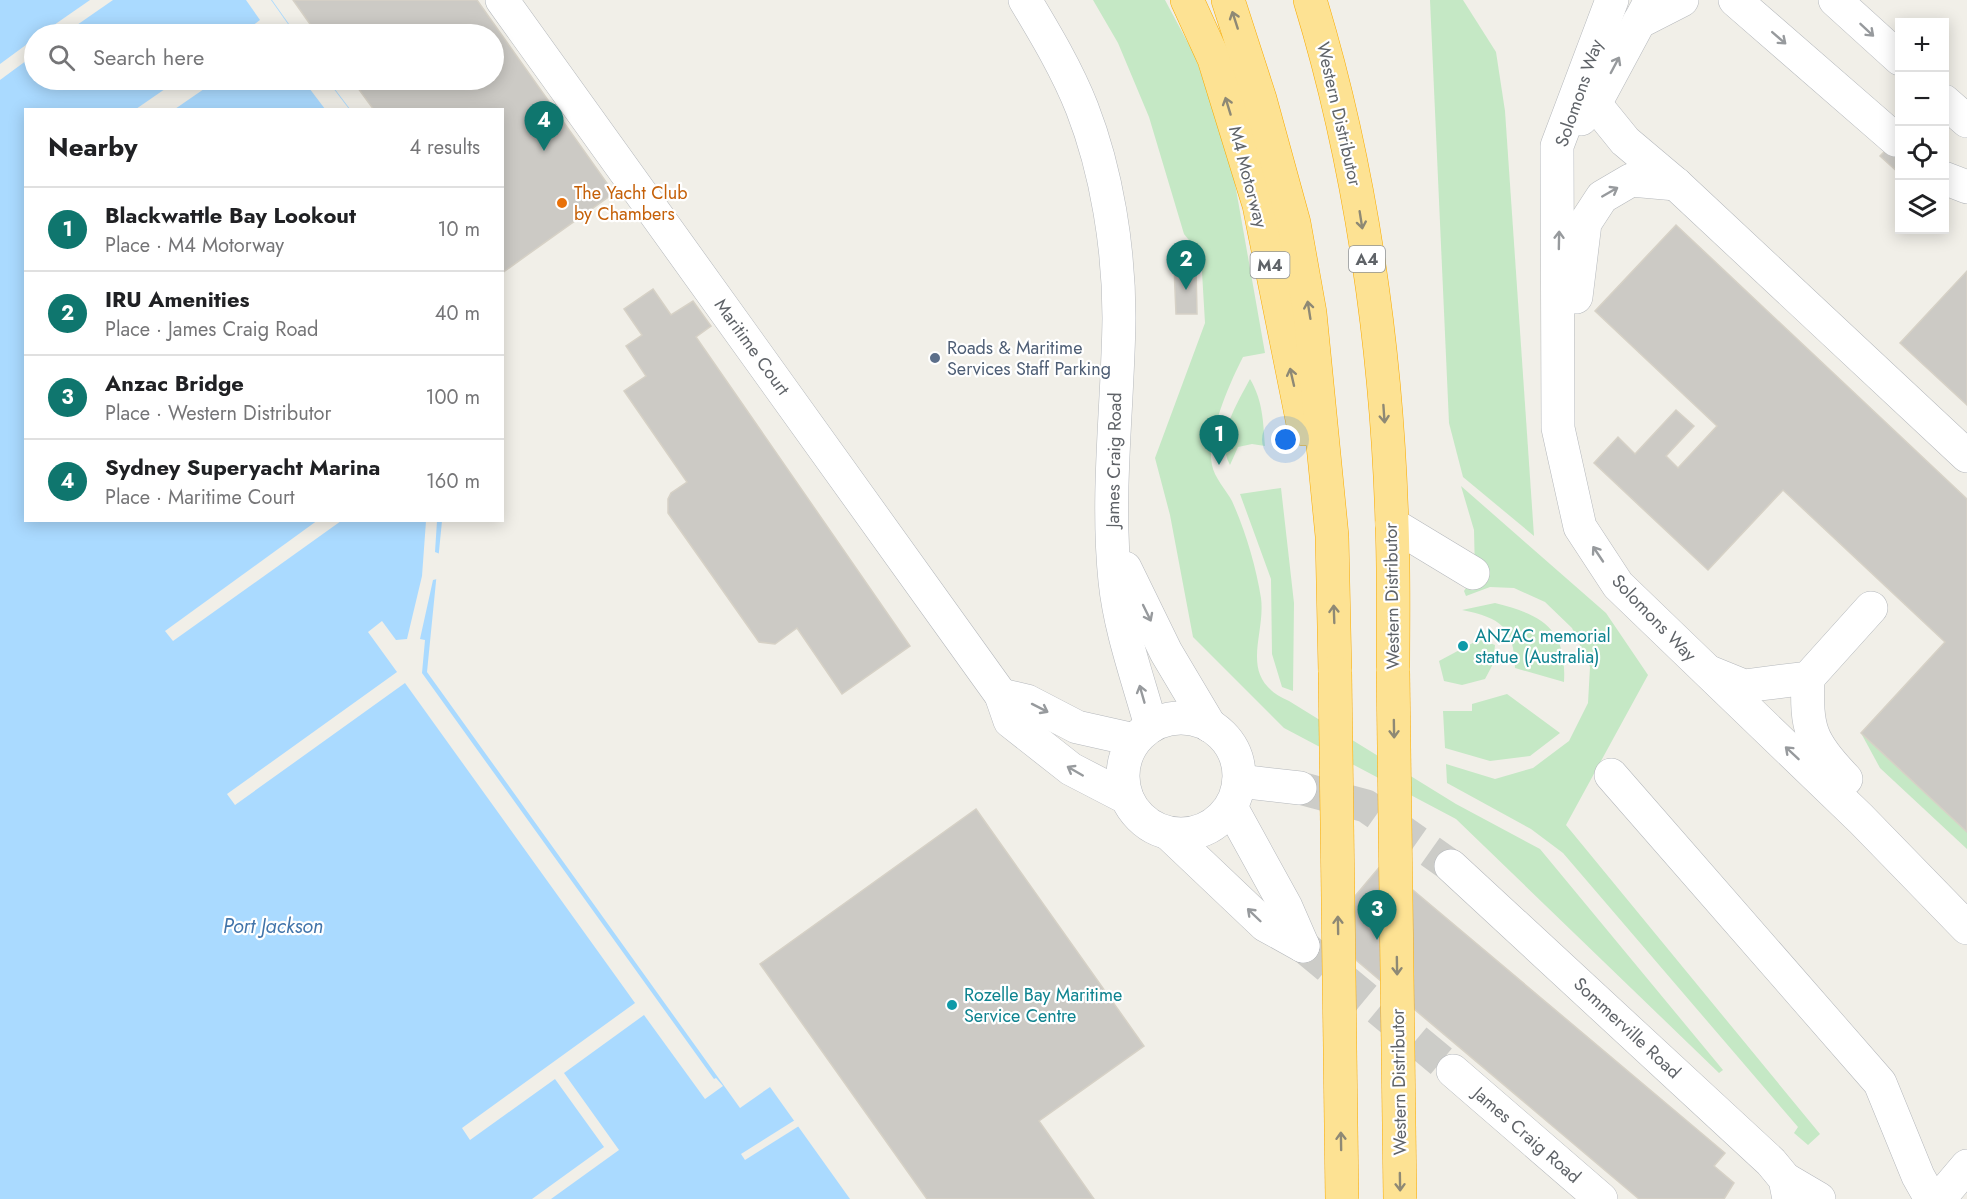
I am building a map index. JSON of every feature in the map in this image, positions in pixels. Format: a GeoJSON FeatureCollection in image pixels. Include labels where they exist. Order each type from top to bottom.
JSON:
{"type":"FeatureCollection","features":[{"type":"Feature","properties":{"kind":"highway","name":"M4 Motorway"},"geometry":{"type":"LineString","coordinates":[[1187,0],[1214,59],[1258,205],[1290,369],[1332,536]]}},
{"type":"Feature","properties":{"kind":"highway"},"geometry":{"type":"LineString","coordinates":[[1228,0],[1260,99],[1294,223],[1310,313],[1332,536],[1342,1199]]}},
{"type":"Feature","properties":{"kind":"highway","name":"Western Distributor"},"geometry":{"type":"LineString","coordinates":[[1310,0],[1330,66],[1352,166],[1368,265],[1383,401],[1392,524],[1400,1199]]}},
{"type":"Feature","properties":{"kind":"street","name":"Maritime Court"},"geometry":{"type":"LineString","coordinates":[[502,0],[1001,695],[1011,721],[1071,769],[1127,798]]}},
{"type":"Feature","properties":{"kind":"street","name":"James Craig Road"},"geometry":{"type":"LineString","coordinates":[[1025,0],[1057,53],[1083,110],[1100,168],[1112,228],[1119,316],[1112,487],[1115,584],[1143,733]]}},
{"type":"Feature","properties":{"kind":"street","name":"Solomons Way"},"geometry":{"type":"LineString","coordinates":[[1612,0],[1557,146],[1558,428],[1580,527],[1618,585],[1861,819],[1967,928]]}},
{"type":"Feature","properties":{"kind":"street"},"geometry":{"type":"LineString","coordinates":[[1557,146],[1595,104],[1645,11],[1682,0]]}},
{"type":"Feature","properties":{"kind":"street"},"geometry":{"type":"LineString","coordinates":[[1735,0],[1895,139]]}},
{"type":"Feature","properties":{"kind":"street"},"geometry":{"type":"LineString","coordinates":[[1835,0],[1895,55]]}},
{"type":"Feature","properties":{"kind":"street"},"geometry":{"type":"LineString","coordinates":[[1595,104],[1625,141],[1676,184],[1967,456]]}},
{"type":"Feature","properties":{"kind":"street"},"geometry":{"type":"LineString","coordinates":[[1949,105],[1967,121]]}},
{"type":"Feature","properties":{"kind":"street"},"geometry":{"type":"LineString","coordinates":[[1558,428],[1585,223],[1602,197],[1631,180],[1676,184]]}},
{"type":"Feature","properties":{"kind":"street"},"geometry":{"type":"LineString","coordinates":[[1949,180],[1967,188]]}},
{"type":"Feature","properties":{"kind":"street"},"geometry":{"type":"LineString","coordinates":[[1392,524],[1473,573]]}},
{"type":"Feature","properties":{"kind":"street","name":"James Craig Road"},"geometry":{"type":"LineString","coordinates":[[1113,542],[1166,652],[1210,726]]}},
{"type":"Feature","properties":{"kind":"street"},"geometry":{"type":"LineString","coordinates":[[1871,608],[1808,678],[1807,717],[1821,753],[1967,903]]}},
{"type":"Feature","properties":{"kind":"street"},"geometry":{"type":"LineString","coordinates":[[1702,668],[1744,686],[1808,678]]}},
{"type":"Feature","properties":{"kind":"street"},"geometry":{"type":"LineString","coordinates":[[1001,695],[1027,701],[1077,727],[1143,733]]}},
{"type":"Feature","properties":{"kind":"street"},"geometry":{"type":"LineString","coordinates":[[1181,718],[1210,726],[1225,738],[1233,751],[1235,794],[1303,946],[1265,925],[1168,833],[1144,820],[1127,798],[1124,768],[1143,733],[1165,720],[1181,718]]}},
{"type":"Feature","properties":{"kind":"street"},"geometry":{"type":"LineString","coordinates":[[1611,775],[1880,1083],[1918,1176],[1931,1199]]}},
{"type":"Feature","properties":{"kind":"street"},"geometry":{"type":"LineString","coordinates":[[1235,794],[1300,788]]}},
{"type":"Feature","properties":{"kind":"street"},"geometry":{"type":"LineString","coordinates":[[1168,833],[1186,835],[1204,830],[1219,820],[1235,794]]}},
{"type":"Feature","properties":{"kind":"street","name":"Sommerville Road"},"geometry":{"type":"LineString","coordinates":[[1451,866],[1771,1161],[1787,1189]]}},
{"type":"Feature","properties":{"kind":"street","name":"James Craig Road"},"geometry":{"type":"LineString","coordinates":[[1453,1071],[1602,1199]]}},
{"type":"Feature","properties":{"kind":"street"},"geometry":{"type":"LineString","coordinates":[[1939,1199],[1967,1166]]}},
{"type":"Feature","properties":{"kind":"street"},"geometry":{"type":"LineString","coordinates":[[1787,1189],[1820,1199]]}},
{"type":"Feature","properties":{"kind":"green space"},"geometry":{"type":"Polygon","coordinates":[[[1093,0],[1165,0],[1195,56],[1231,161],[1265,353],[1243,357],[1220,410],[1211,453],[1213,470],[1237,512],[1256,573],[1261,598],[1257,656],[1258,669],[1263,681],[1273,692],[1456,804],[1540,849],[1723,1070],[1719,1073],[1456,819],[1284,728],[1193,637],[1170,515],[1155,458],[1205,323],[1201,255],[1184,234],[1149,117],[1118,43],[1093,0]]]}},
{"type":"Feature","properties":{"kind":"green space"},"geometry":{"type":"Polygon","coordinates":[[[1430,0],[1463,0],[1496,52],[1505,111],[1534,536],[1463,477],[1449,423],[1430,0]]]}},
{"type":"Feature","properties":{"kind":"green space"},"geometry":{"type":"Polygon","coordinates":[[[1250,379],[1260,403],[1265,446],[1252,444],[1238,447],[1230,465],[1226,454],[1226,432],[1250,379]]]}},
{"type":"Feature","properties":{"kind":"green space"},"geometry":{"type":"Polygon","coordinates":[[[1461,486],[1606,613],[1648,675],[1566,825],[1820,1134],[1808,1145],[1794,1133],[1798,1127],[1563,853],[1531,829],[1447,783],[1446,764],[1495,779],[1533,768],[1569,741],[1588,703],[1590,667],[1572,628],[1545,602],[1514,588],[1490,587],[1466,596],[1464,591],[1475,574],[1474,530],[1461,486]]]}},
{"type":"Feature","properties":{"kind":"green space"},"geometry":{"type":"Polygon","coordinates":[[[1281,488],[1294,603],[1293,691],[1282,687],[1272,654],[1271,579],[1240,494],[1281,488]]]}},
{"type":"Feature","properties":{"kind":"green space"},"geometry":{"type":"Polygon","coordinates":[[[1495,603],[1538,619],[1556,636],[1564,664],[1564,682],[1515,668],[1512,643],[1503,627],[1487,617],[1462,610],[1495,603]]]}},
{"type":"Feature","properties":{"kind":"green space"},"geometry":{"type":"Polygon","coordinates":[[[1480,639],[1495,645],[1493,664],[1485,679],[1462,685],[1444,681],[1439,661],[1480,639]]]}},
{"type":"Feature","properties":{"kind":"green space"},"geometry":{"type":"Polygon","coordinates":[[[1507,694],[1560,733],[1530,756],[1490,761],[1445,748],[1443,711],[1472,711],[1472,704],[1507,694]]]}},
{"type":"Feature","properties":{"kind":"green space"},"geometry":{"type":"Polygon","coordinates":[[[1861,733],[1967,832],[1967,849],[1880,768],[1861,733]]]}},
{"type":"Feature","properties":{"kind":"water","name":"Port Jackson"},"geometry":{"type":"Polygon","coordinates":[[[0,0],[272,0],[289,24],[24,24],[24,90],[336,90],[349,108],[24,108],[24,522],[442,522],[427,672],[740,1108],[770,1087],[850,1199],[0,1199],[0,0]]]}},
{"type":"Feature","properties":{"kind":"pier"},"geometry":{"type":"Polygon","coordinates":[[[90,0],[113,0],[78,24],[55,24],[90,0]]]}},
{"type":"Feature","properties":{"kind":"pier"},"geometry":{"type":"Polygon","coordinates":[[[246,0],[271,0],[288,24],[255,24],[260,20],[246,0]]]}},
{"type":"Feature","properties":{"kind":"pier"},"geometry":{"type":"Polygon","coordinates":[[[24,46],[24,62],[0,80],[0,64],[24,46]]]}},
{"type":"Feature","properties":{"kind":"pier"},"geometry":{"type":"Polygon","coordinates":[[[164,90],[203,90],[176,108],[137,108],[164,90]]]}},
{"type":"Feature","properties":{"kind":"pier"},"geometry":{"type":"Polygon","coordinates":[[[311,90],[335,90],[348,108],[324,108],[311,90]]]}},
{"type":"Feature","properties":{"kind":"pier"},"geometry":{"type":"Polygon","coordinates":[[[315,522],[340,522],[173,641],[165,631],[315,522]]]}},
{"type":"Feature","properties":{"kind":"pier"},"geometry":{"type":"Polygon","coordinates":[[[426,522],[437,522],[435,552],[440,554],[437,579],[433,580],[420,639],[425,640],[422,673],[714,1079],[716,1078],[723,1086],[705,1099],[644,1015],[564,1073],[619,1150],[551,1199],[532,1199],[604,1147],[555,1079],[470,1140],[462,1128],[635,1003],[405,683],[235,805],[227,794],[397,672],[368,632],[382,621],[396,640],[407,639],[422,576],[426,522]]]}},
{"type":"Feature","properties":{"kind":"pier"},"geometry":{"type":"Polygon","coordinates":[[[795,1120],[799,1126],[745,1160],[741,1154],[795,1120]]]}},
{"type":"Feature","properties":{"kind":"building"},"geometry":{"type":"Polygon","coordinates":[[[293,0],[477,0],[494,24],[310,24],[293,0]]]}},
{"type":"Feature","properties":{"kind":"building"},"geometry":{"type":"Polygon","coordinates":[[[504,38],[614,193],[504,272],[504,108],[373,108],[359,90],[504,90],[504,38]]]}},
{"type":"Feature","properties":{"kind":"building"},"geometry":{"type":"Polygon","coordinates":[[[1895,141],[1895,170],[1880,156],[1895,141]]]}},
{"type":"Feature","properties":{"kind":"building"},"geometry":{"type":"Polygon","coordinates":[[[1676,225],[1967,499],[1967,832],[1861,733],[1945,642],[1783,490],[1708,570],[1594,463],[1618,437],[1635,454],[1676,410],[1694,426],[1666,456],[1678,468],[1717,426],[1595,311],[1676,225]]]}},
{"type":"Feature","properties":{"kind":"building"},"geometry":{"type":"Polygon","coordinates":[[[1174,266],[1196,266],[1197,314],[1176,314],[1174,266]]]}},
{"type":"Feature","properties":{"kind":"building"},"geometry":{"type":"Polygon","coordinates":[[[1967,271],[1967,405],[1900,343],[1967,271]]]}},
{"type":"Feature","properties":{"kind":"building"},"geometry":{"type":"Polygon","coordinates":[[[653,289],[671,315],[693,301],[711,326],[696,337],[910,646],[842,694],[797,628],[775,644],[759,642],[668,513],[668,499],[671,493],[687,482],[624,391],[646,376],[626,346],[642,335],[624,309],[653,289]]]}},
{"type":"Feature","properties":{"kind":"building","name":"Rozelle Bay Maritime Service Centre"},"geometry":{"type":"Polygon","coordinates":[[[976,809],[1144,1046],[1039,1121],[1094,1199],[927,1199],[760,964],[976,809]]]}},
{"type":"Feature","properties":{"kind":"building"},"geometry":{"type":"Polygon","coordinates":[[[1382,864],[1725,1153],[1714,1166],[1734,1183],[1724,1199],[1639,1199],[1324,933],[1382,864]]]}},
{"type":"Feature","properties":{"kind":"tunnel"},"geometry":{"type":"LineString","coordinates":[[1300,788],[1366,806],[1451,866]]}},
{"type":"Feature","properties":{"kind":"tunnel"},"geometry":{"type":"LineString","coordinates":[[1303,946],[1453,1071]]}},
{"type":"Feature","properties":{"kind":"place","name":"Sydney Superyacht Marina"},"geometry":{"type":"Point","coordinates":[544,151]}},
{"type":"Feature","properties":{"kind":"place","name":"The Yacht Club by Chambers"},"geometry":{"type":"Point","coordinates":[562,203]}},
{"type":"Feature","properties":{"kind":"place","name":"IRU Amenities"},"geometry":{"type":"Point","coordinates":[1186,290]}},
{"type":"Feature","properties":{"kind":"place","name":"Roads & Maritime Services Staff Parking"},"geometry":{"type":"Point","coordinates":[935,358]}},
{"type":"Feature","properties":{"kind":"place","name":"Blackwattle Bay Lookout"},"geometry":{"type":"Point","coordinates":[1219,465]}},
{"type":"Feature","properties":{"kind":"place","name":"ANZAC memorial statue (Australia)"},"geometry":{"type":"Point","coordinates":[1463,646]}},
{"type":"Feature","properties":{"kind":"place","name":"Anzac Bridge"},"geometry":{"type":"Point","coordinates":[1377,940]}},
{"type":"Feature","properties":{"kind":"place","name":"Rozelle Bay Maritime Service Centre"},"geometry":{"type":"Point","coordinates":[952,1005]}}]}
